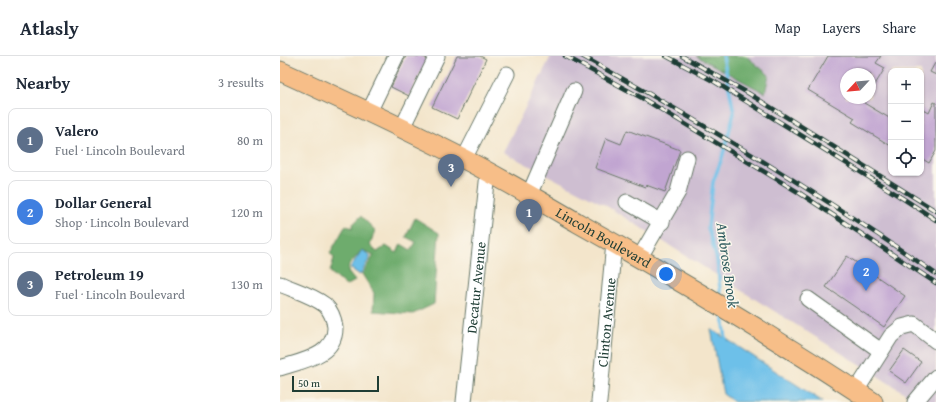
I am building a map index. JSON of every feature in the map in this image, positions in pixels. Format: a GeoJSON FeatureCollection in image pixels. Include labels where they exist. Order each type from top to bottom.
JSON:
{"type":"FeatureCollection","features":[{"type":"Feature","properties":{"kind":"main road","name":"Lincoln Boulevard"},"geometry":{"type":"LineString","coordinates":[[280,71],[370,112],[464,159],[529,195],[640,257],[705,296],[873,402]]}},
{"type":"Feature","properties":{"kind":"street"},"geometry":{"type":"LineString","coordinates":[[370,112],[396,56]]}},
{"type":"Feature","properties":{"kind":"street"},"geometry":{"type":"LineString","coordinates":[[402,128],[437,56]]}},
{"type":"Feature","properties":{"kind":"street"},"geometry":{"type":"LineString","coordinates":[[464,159],[507,74]]}},
{"type":"Feature","properties":{"kind":"street"},"geometry":{"type":"LineString","coordinates":[[529,195],[574,91]]}},
{"type":"Feature","properties":{"kind":"street"},"geometry":{"type":"LineString","coordinates":[[640,257],[662,222],[678,192],[687,158]]}},
{"type":"Feature","properties":{"kind":"street","name":"Decatur Avenue"},"geometry":{"type":"LineString","coordinates":[[464,402],[488,173]]}},
{"type":"Feature","properties":{"kind":"street"},"geometry":{"type":"LineString","coordinates":[[627,202],[662,222]]}},
{"type":"Feature","properties":{"kind":"street","name":"Clinton Avenue"},"geometry":{"type":"LineString","coordinates":[[599,402],[614,243]]}},
{"type":"Feature","properties":{"kind":"street"},"geometry":{"type":"LineString","coordinates":[[280,284],[326,306],[331,313],[335,334],[331,343],[325,350],[314,357],[280,368]]}},
{"type":"Feature","properties":{"kind":"street"},"geometry":{"type":"LineString","coordinates":[[808,299],[882,351]]}},
{"type":"Feature","properties":{"kind":"street"},"geometry":{"type":"LineString","coordinates":[[856,391],[891,336],[902,327],[914,324],[936,342]]}},
{"type":"Feature","properties":{"kind":"street"},"geometry":{"type":"LineString","coordinates":[[915,402],[936,377]]}},
{"type":"Feature","properties":{"kind":"shaded area"},"geometry":{"type":"Polygon","coordinates":[[[551,56],[936,56],[936,402],[919,402],[605,205],[503,152],[551,56]]]}},
{"type":"Feature","properties":{"kind":"green space"},"geometry":{"type":"Polygon","coordinates":[[[696,56],[746,56],[769,75],[765,93],[696,56]]]}},
{"type":"Feature","properties":{"kind":"green space"},"geometry":{"type":"Polygon","coordinates":[[[361,216],[375,230],[370,245],[377,252],[386,246],[397,253],[401,244],[411,250],[416,242],[406,237],[415,218],[439,233],[434,304],[413,314],[373,311],[374,293],[362,274],[374,255],[362,250],[349,265],[348,272],[355,281],[346,286],[330,272],[334,258],[330,253],[346,225],[352,228],[353,224],[361,216]]]}},
{"type":"Feature","properties":{"kind":"water"},"geometry":{"type":"Polygon","coordinates":[[[362,250],[371,256],[360,275],[350,268],[362,250]]]}},
{"type":"Feature","properties":{"kind":"water"},"geometry":{"type":"Polygon","coordinates":[[[711,329],[823,402],[734,402],[723,394],[711,329]]]}},
{"type":"Feature","properties":{"kind":"building"},"geometry":{"type":"Polygon","coordinates":[[[406,56],[421,56],[428,59],[409,96],[391,87],[406,56]]]}},
{"type":"Feature","properties":{"kind":"building"},"geometry":{"type":"Polygon","coordinates":[[[457,56],[480,56],[486,59],[457,119],[432,107],[457,56]]]}},
{"type":"Feature","properties":{"kind":"building"},"geometry":{"type":"Polygon","coordinates":[[[828,56],[881,56],[876,63],[885,68],[876,83],[876,68],[840,68],[840,104],[866,104],[888,117],[888,144],[852,122],[855,118],[808,90],[828,56]]]}},
{"type":"Feature","properties":{"kind":"building"},"geometry":{"type":"Polygon","coordinates":[[[935,63],[936,64],[936,75],[930,72],[935,63]]]}},
{"type":"Feature","properties":{"kind":"building"},"geometry":{"type":"Polygon","coordinates":[[[934,102],[936,103],[936,151],[929,163],[924,160],[924,110],[929,113],[934,102]]]}},
{"type":"Feature","properties":{"kind":"building"},"geometry":{"type":"Polygon","coordinates":[[[627,130],[680,150],[665,192],[646,185],[645,187],[595,168],[606,138],[621,144],[627,130]]]}},
{"type":"Feature","properties":{"kind":"building"},"geometry":{"type":"Polygon","coordinates":[[[847,256],[905,296],[884,327],[826,287],[847,256]]]}},
{"type":"Feature","properties":{"kind":"building"},"geometry":{"type":"Polygon","coordinates":[[[904,350],[921,362],[906,383],[889,371],[904,350]]]}},
{"type":"Feature","properties":{"kind":"waterway","name":"Ambrose Brook"},"geometry":{"type":"LineString","coordinates":[[721,299],[717,260],[708,228],[713,182],[722,158],[734,113],[723,56]]}},
{"type":"Feature","properties":{"kind":"waterway","name":"Ambrose Brook"},"geometry":{"type":"LineString","coordinates":[[723,315],[726,341]]}},
{"type":"Feature","properties":{"kind":"railway"},"geometry":{"type":"LineString","coordinates":[[565,56],[642,98],[798,192],[936,283]]}},
{"type":"Feature","properties":{"kind":"railway"},"geometry":{"type":"LineString","coordinates":[[582,56],[762,160],[850,216],[936,274]]}},
{"type":"Feature","properties":{"kind":"railway"},"geometry":{"type":"LineString","coordinates":[[666,56],[715,82],[936,220]]}},
{"type":"Feature","properties":{"kind":"railway"},"geometry":{"type":"LineString","coordinates":[[682,56],[748,93],[936,211]]}},
{"type":"Feature","properties":{"kind":"place","name":"Petroleum 19"},"geometry":{"type":"Point","coordinates":[451,187]}},
{"type":"Feature","properties":{"kind":"place","name":"Valero"},"geometry":{"type":"Point","coordinates":[529,232]}},
{"type":"Feature","properties":{"kind":"place","name":"Dollar General"},"geometry":{"type":"Point","coordinates":[866,291]}}]}
